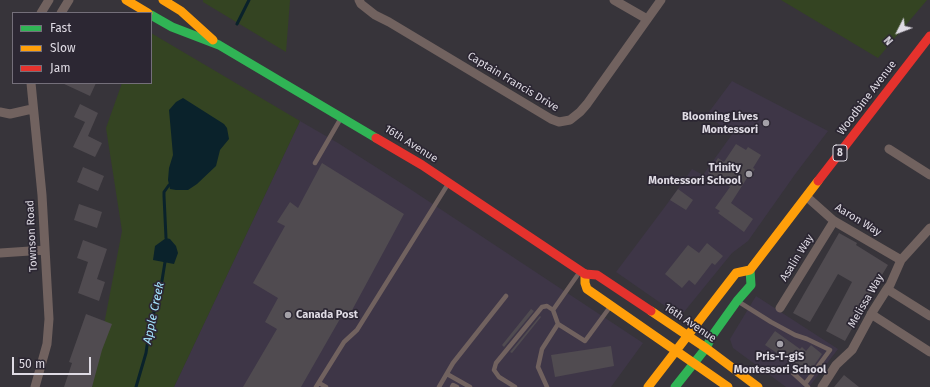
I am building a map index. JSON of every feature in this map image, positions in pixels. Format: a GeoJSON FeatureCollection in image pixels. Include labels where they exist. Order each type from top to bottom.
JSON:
{"type":"FeatureCollection","features":[{"type":"Feature","properties":{"kind":"main road"},"geometry":{"type":"LineString","coordinates":[[126,0],[146,12]]}},
{"type":"Feature","properties":{"kind":"main road","name":"16th Avenue"},"geometry":{"type":"LineString","coordinates":[[164,0],[181,10],[218,45]]}},
{"type":"Feature","properties":{"kind":"main road","name":"16th Avenue"},"geometry":{"type":"LineString","coordinates":[[152,15],[172,27],[218,45],[342,116],[422,165],[582,273],[597,275],[706,348],[758,387]]}},
{"type":"Feature","properties":{"kind":"main road","name":"Woodbine Avenue"},"geometry":{"type":"LineString","coordinates":[[648,387],[736,273],[750,270],[928,41]]}},
{"type":"Feature","properties":{"kind":"main road"},"geometry":{"type":"LineString","coordinates":[[675,387],[695,364],[712,336],[737,301],[751,285],[750,270]]}},
{"type":"Feature","properties":{"kind":"main road"},"geometry":{"type":"LineString","coordinates":[[582,273],[586,288],[728,387]]}},
{"type":"Feature","properties":{"kind":"street"},"geometry":{"type":"LineString","coordinates":[[42,12],[48,0]]}},
{"type":"Feature","properties":{"kind":"street"},"geometry":{"type":"LineString","coordinates":[[62,12],[69,0]]}},
{"type":"Feature","properties":{"kind":"street","name":"Captain Francis Drive"},"geometry":{"type":"LineString","coordinates":[[359,0],[361,4],[375,15],[550,119],[559,122],[570,120],[588,104],[661,0]]}},
{"type":"Feature","properties":{"kind":"street"},"geometry":{"type":"LineString","coordinates":[[614,0],[647,19]]}},
{"type":"Feature","properties":{"kind":"street","name":"Townson Road"},"geometry":{"type":"LineString","coordinates":[[30,84],[42,195],[48,305],[48,332],[35,387]]}},
{"type":"Feature","properties":{"kind":"street"},"geometry":{"type":"LineString","coordinates":[[0,112],[10,114],[32,109]]}},
{"type":"Feature","properties":{"kind":"street"},"geometry":{"type":"LineString","coordinates":[[889,149],[930,175]]}},
{"type":"Feature","properties":{"kind":"street","name":"Aaron Way"},"geometry":{"type":"LineString","coordinates":[[807,197],[834,221],[901,260]]}},
{"type":"Feature","properties":{"kind":"street","name":"Asalin Way"},"geometry":{"type":"LineString","coordinates":[[780,308],[834,221]]}},
{"type":"Feature","properties":{"kind":"street","name":"Melissa Way"},"geometry":{"type":"LineString","coordinates":[[822,387],[836,365],[852,350],[871,314],[890,286],[901,260],[930,228]]}},
{"type":"Feature","properties":{"kind":"street"},"geometry":{"type":"LineString","coordinates":[[0,253],[45,250]]}},
{"type":"Feature","properties":{"kind":"street"},"geometry":{"type":"LineString","coordinates":[[887,289],[930,316]]}},
{"type":"Feature","properties":{"kind":"street"},"geometry":{"type":"LineString","coordinates":[[871,314],[930,352]]}},
{"type":"Feature","properties":{"kind":"lane"},"geometry":{"type":"LineString","coordinates":[[315,163],[342,116]]}},
{"type":"Feature","properties":{"kind":"lane"},"geometry":{"type":"LineString","coordinates":[[326,387],[318,385],[344,342],[357,330],[449,182]]}},
{"type":"Feature","properties":{"kind":"lane"},"geometry":{"type":"LineString","coordinates":[[553,310],[582,273]]}},
{"type":"Feature","properties":{"kind":"lane"},"geometry":{"type":"LineString","coordinates":[[439,387],[453,363],[506,296]]}},
{"type":"Feature","properties":{"kind":"lane"},"geometry":{"type":"LineString","coordinates":[[737,301],[795,335],[830,350],[806,385],[793,373]]}},
{"type":"Feature","properties":{"kind":"lane"},"geometry":{"type":"LineString","coordinates":[[515,387],[500,377],[494,370],[496,363],[542,308],[547,306],[553,310],[558,324],[585,342],[611,305]]}},
{"type":"Feature","properties":{"kind":"lane"},"geometry":{"type":"LineString","coordinates":[[547,387],[538,367],[542,349],[558,324]]}},
{"type":"Feature","properties":{"kind":"lane"},"geometry":{"type":"LineString","coordinates":[[447,374],[470,387]]}},
{"type":"Feature","properties":{"kind":"lane"},"geometry":{"type":"LineString","coordinates":[[452,387],[453,385],[457,387]]}},
{"type":"Feature","properties":{"kind":"shaded area"},"geometry":{"type":"Polygon","coordinates":[[[732,81],[828,131],[748,241],[732,253],[684,312],[675,313],[616,272],[692,169],[703,175],[733,133],[706,116],[732,81]]]}},
{"type":"Feature","properties":{"kind":"shaded area"},"geometry":{"type":"Polygon","coordinates":[[[300,121],[404,185],[643,343],[611,387],[174,387],[300,121]]]}},
{"type":"Feature","properties":{"kind":"shaded area","name":"Pris-T-giS Montessori School"},"geometry":{"type":"Polygon","coordinates":[[[756,296],[838,349],[809,387],[786,387],[733,348],[730,339],[756,296]]]}},
{"type":"Feature","properties":{"kind":"green space"},"geometry":{"type":"Polygon","coordinates":[[[203,0],[290,0],[286,52],[203,2],[203,0]]]}},
{"type":"Feature","properties":{"kind":"green space"},"geometry":{"type":"Polygon","coordinates":[[[781,0],[927,0],[878,58],[781,0]]]}},
{"type":"Feature","properties":{"kind":"green space"},"geometry":{"type":"Polygon","coordinates":[[[152,34],[300,121],[174,387],[92,387],[122,231],[106,128],[122,84],[152,84],[152,34]]]}},
{"type":"Feature","properties":{"kind":"water"},"geometry":{"type":"Polygon","coordinates":[[[183,98],[224,124],[227,128],[229,139],[220,150],[216,166],[197,184],[188,190],[176,190],[170,189],[168,180],[169,168],[173,155],[169,110],[176,102],[183,98]]]}},
{"type":"Feature","properties":{"kind":"water"},"geometry":{"type":"Polygon","coordinates":[[[166,238],[170,239],[176,246],[178,253],[174,264],[153,260],[155,246],[166,238]]]}},
{"type":"Feature","properties":{"kind":"building"},"geometry":{"type":"Polygon","coordinates":[[[64,84],[96,84],[90,96],[64,84]]]}},
{"type":"Feature","properties":{"kind":"building"},"geometry":{"type":"Polygon","coordinates":[[[80,104],[98,113],[88,136],[102,143],[95,157],[73,147],[85,122],[74,117],[80,104]]]}},
{"type":"Feature","properties":{"kind":"building"},"geometry":{"type":"Polygon","coordinates":[[[736,144],[746,150],[748,147],[761,155],[753,168],[755,169],[750,176],[749,175],[731,203],[753,219],[744,232],[718,213],[720,211],[715,208],[730,187],[708,173],[718,158],[724,162],[736,144]]]}},
{"type":"Feature","properties":{"kind":"building"},"geometry":{"type":"Polygon","coordinates":[[[322,163],[404,214],[350,314],[345,310],[301,387],[243,387],[277,329],[265,322],[278,298],[253,283],[285,226],[277,222],[290,202],[298,208],[322,163]]]}},
{"type":"Feature","properties":{"kind":"building"},"geometry":{"type":"Polygon","coordinates":[[[83,167],[104,176],[98,191],[77,182],[83,167]]]}},
{"type":"Feature","properties":{"kind":"building"},"geometry":{"type":"Polygon","coordinates":[[[678,189],[693,200],[686,210],[670,200],[678,189]]]}},
{"type":"Feature","properties":{"kind":"building"},"geometry":{"type":"Polygon","coordinates":[[[79,204],[102,212],[97,228],[74,220],[79,204]]]}},
{"type":"Feature","properties":{"kind":"building"},"geometry":{"type":"Polygon","coordinates":[[[839,233],[857,243],[856,245],[888,265],[845,341],[826,331],[852,282],[838,274],[810,322],[793,313],[839,233]]]}},
{"type":"Feature","properties":{"kind":"building"},"geometry":{"type":"Polygon","coordinates":[[[83,240],[107,249],[97,279],[105,282],[99,301],[78,293],[88,262],[77,258],[83,240]]]}},
{"type":"Feature","properties":{"kind":"building"},"geometry":{"type":"Polygon","coordinates":[[[707,243],[723,256],[715,265],[712,263],[695,285],[689,280],[682,288],[665,274],[688,245],[699,253],[707,243]]]}},
{"type":"Feature","properties":{"kind":"building"},"geometry":{"type":"Polygon","coordinates":[[[531,309],[534,311],[504,347],[502,345],[531,309]]]}},
{"type":"Feature","properties":{"kind":"building"},"geometry":{"type":"Polygon","coordinates":[[[86,314],[112,324],[102,350],[92,387],[64,387],[72,363],[69,362],[86,314]]]}},
{"type":"Feature","properties":{"kind":"building"},"geometry":{"type":"Polygon","coordinates":[[[540,316],[541,317],[512,353],[510,352],[540,316]]]}},
{"type":"Feature","properties":{"kind":"building"},"geometry":{"type":"Polygon","coordinates":[[[775,331],[800,349],[802,347],[806,351],[811,345],[822,354],[808,374],[765,345],[775,331]]]}},
{"type":"Feature","properties":{"kind":"building"},"geometry":{"type":"Polygon","coordinates":[[[611,346],[614,366],[555,377],[551,355],[611,346]]]}},
{"type":"Feature","properties":{"kind":"building"},"geometry":{"type":"Polygon","coordinates":[[[844,375],[859,387],[834,387],[844,375]]]}},
{"type":"Feature","properties":{"kind":"waterway","name":"Apple Creek"},"geometry":{"type":"LineString","coordinates":[[237,24],[249,0]]}},
{"type":"Feature","properties":{"kind":"waterway","name":"Apple Creek"},"geometry":{"type":"LineString","coordinates":[[166,238],[164,192],[169,185]]}},
{"type":"Feature","properties":{"kind":"waterway","name":"Apple Creek"},"geometry":{"type":"LineString","coordinates":[[136,387],[146,353],[150,325],[160,293],[165,262]]}},
{"type":"Feature","properties":{"kind":"traffic: fast"},"geometry":{"type":"LineString","coordinates":[[152,16],[172,27],[219,45],[376,138]]}},
{"type":"Feature","properties":{"kind":"traffic: fast"},"geometry":{"type":"LineString","coordinates":[[675,387],[706,348],[712,336],[737,301],[751,285],[750,270]]}},
{"type":"Feature","properties":{"kind":"traffic: slow"},"geometry":{"type":"LineString","coordinates":[[126,0],[146,12]]}},
{"type":"Feature","properties":{"kind":"traffic: slow"},"geometry":{"type":"LineString","coordinates":[[163,0],[181,11],[213,40]]}},
{"type":"Feature","properties":{"kind":"traffic: slow"},"geometry":{"type":"LineString","coordinates":[[648,387],[736,273],[750,270],[818,181]]}},
{"type":"Feature","properties":{"kind":"traffic: slow"},"geometry":{"type":"LineString","coordinates":[[585,274],[587,289],[728,387]]}},
{"type":"Feature","properties":{"kind":"traffic: slow"},"geometry":{"type":"LineString","coordinates":[[651,311],[706,348],[758,387]]}},
{"type":"Feature","properties":{"kind":"traffic: jam"},"geometry":{"type":"LineString","coordinates":[[818,181],[930,36]]}},
{"type":"Feature","properties":{"kind":"traffic: jam"},"geometry":{"type":"LineString","coordinates":[[376,138],[422,165],[585,274],[597,275],[651,311]]}},
{"type":"Feature","properties":{"kind":"place","name":"Blooming Lives Montessori"},"geometry":{"type":"Point","coordinates":[766,123]}},
{"type":"Feature","properties":{"kind":"place","name":"Trinity Montessori School"},"geometry":{"type":"Point","coordinates":[749,174]}},
{"type":"Feature","properties":{"kind":"place","name":"Canada Post"},"geometry":{"type":"Point","coordinates":[288,315]}},
{"type":"Feature","properties":{"kind":"place","name":"Pris-T-giS Montessori School"},"geometry":{"type":"Point","coordinates":[780,344]}}]}
